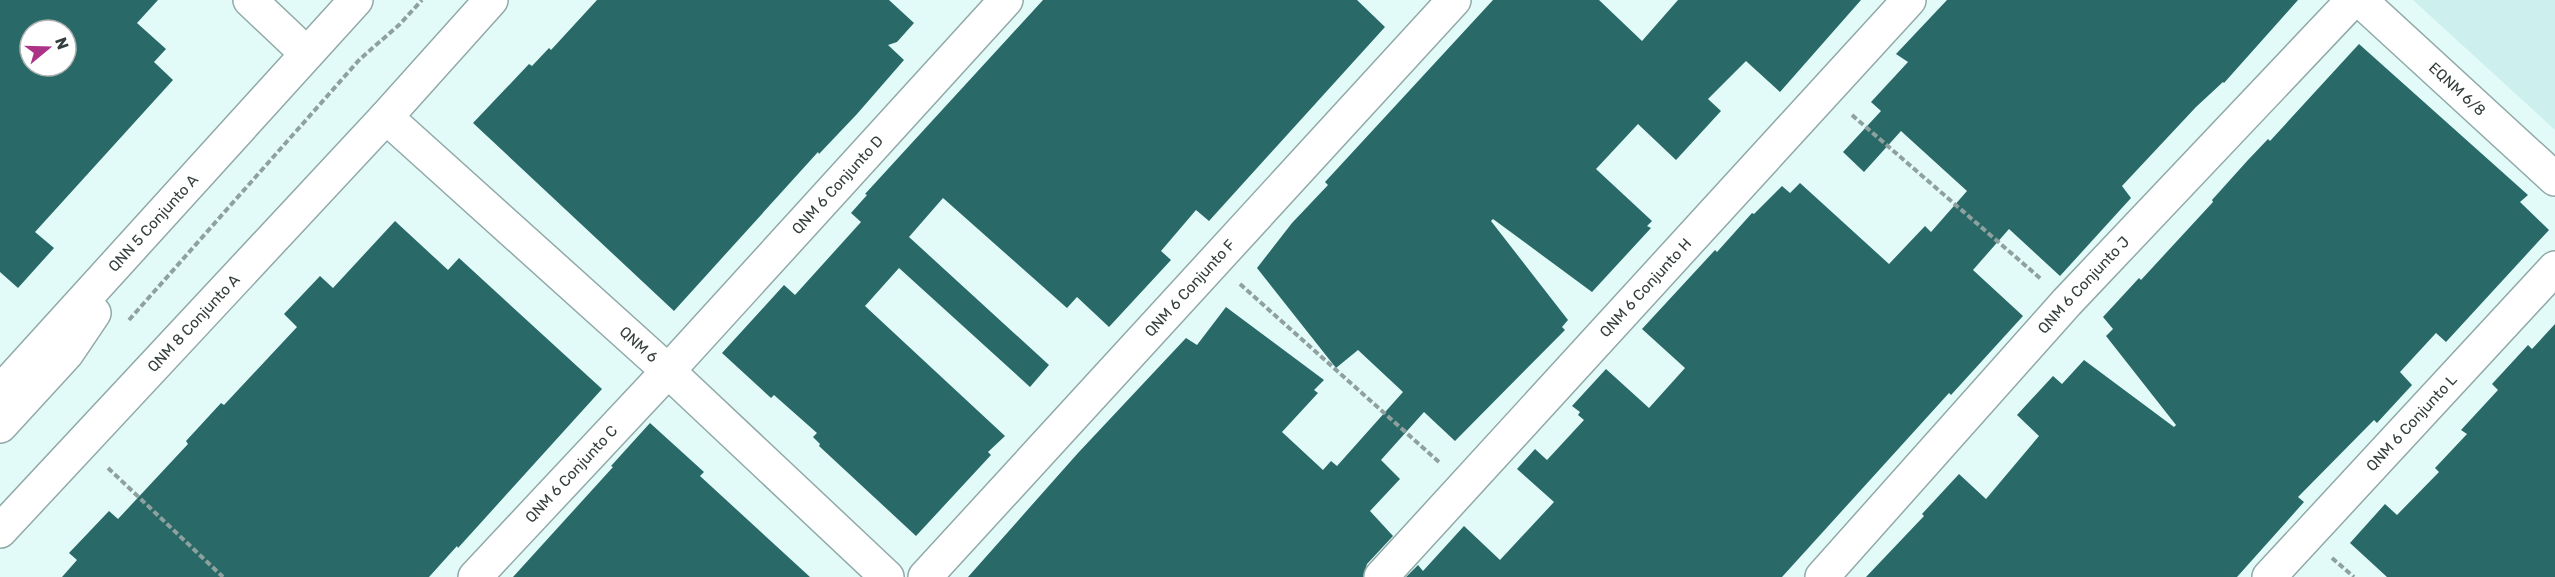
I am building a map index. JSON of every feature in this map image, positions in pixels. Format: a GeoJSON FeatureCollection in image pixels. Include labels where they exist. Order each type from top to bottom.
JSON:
{"type":"FeatureCollection","features":[{"type":"Feature","properties":{"kind":"street"},"geometry":{"type":"LineString","coordinates":[[250,0],[306,54]]}},
{"type":"Feature","properties":{"kind":"street","name":"QNN 5 Conjunto A"},"geometry":{"type":"LineString","coordinates":[[0,392],[356,0]]}},
{"type":"Feature","properties":{"kind":"street","name":"QNM 8 Conjunto A"},"geometry":{"type":"LineString","coordinates":[[0,531],[386,117],[491,0]]}},
{"type":"Feature","properties":{"kind":"street","name":"QNM 6 Conjunto D"},"geometry":{"type":"LineString","coordinates":[[668,371],[1006,0]]}},
{"type":"Feature","properties":{"kind":"street","name":"QNM 6 Conjunto F"},"geometry":{"type":"LineString","coordinates":[[924,577],[1454,0]]}},
{"type":"Feature","properties":{"kind":"street","name":"QNM 6 Conjunto H"},"geometry":{"type":"LineString","coordinates":[[1381,577],[1824,90],[1909,0]]}},
{"type":"Feature","properties":{"kind":"street","name":"QNM 6 Conjunto J"},"geometry":{"type":"LineString","coordinates":[[1822,577],[2067,302],[2353,0]]}},
{"type":"Feature","properties":{"kind":"street","name":"EQNM 6/8"},"geometry":{"type":"LineString","coordinates":[[2360,0],[2555,179]]}},
{"type":"Feature","properties":{"kind":"street","name":"QNM 6"},"geometry":{"type":"LineString","coordinates":[[386,117],[668,371],[887,577]]}},
{"type":"Feature","properties":{"kind":"street"},"geometry":{"type":"LineString","coordinates":[[0,426],[67,353],[168,205]]}},
{"type":"Feature","properties":{"kind":"street","name":"QNM 6 Conjunto L"},"geometry":{"type":"LineString","coordinates":[[2269,577],[2555,268]]}},
{"type":"Feature","properties":{"kind":"street","name":"QNM 6 Conjunto C"},"geometry":{"type":"LineString","coordinates":[[474,577],[668,371]]}},
{"type":"Feature","properties":{"kind":"path"},"geometry":{"type":"LineString","coordinates":[[125,324],[360,59],[399,25],[422,0]]}},
{"type":"Feature","properties":{"kind":"path"},"geometry":{"type":"LineString","coordinates":[[1824,90],[2067,302]]}},
{"type":"Feature","properties":{"kind":"path"},"geometry":{"type":"LineString","coordinates":[[1215,261],[1465,486]]}},
{"type":"Feature","properties":{"kind":"path"},"geometry":{"type":"LineString","coordinates":[[81,442],[223,577]]}},
{"type":"Feature","properties":{"kind":"shaded area"},"geometry":{"type":"Polygon","coordinates":[[[2413,0],[2555,0],[2555,130],[2413,0]]]}},
{"type":"Feature","properties":{"kind":"building"},"geometry":{"type":"Polygon","coordinates":[[[0,0],[158,0],[137,23],[166,49],[154,62],[173,80],[35,232],[54,248],[18,288],[0,272],[0,0]]]}},
{"type":"Feature","properties":{"kind":"building"},"geometry":{"type":"Polygon","coordinates":[[[597,0],[889,0],[914,23],[897,42],[888,45],[904,60],[857,114],[819,154],[818,152],[674,311],[473,123],[529,64],[532,66],[549,48],[551,50],[597,0]]]}},
{"type":"Feature","properties":{"kind":"building"},"geometry":{"type":"Polygon","coordinates":[[[1043,0],[1357,0],[1385,27],[1209,221],[1196,210],[1161,251],[1171,260],[1109,327],[1077,297],[1067,308],[943,198],[909,237],[1049,365],[1030,387],[899,268],[865,306],[1005,436],[988,452],[991,455],[916,536],[819,446],[820,444],[813,437],[817,433],[774,395],[771,398],[722,353],[784,285],[795,295],[861,222],[851,213],[867,195],[865,194],[1043,0]]]}},
{"type":"Feature","properties":{"kind":"building"},"geometry":{"type":"Polygon","coordinates":[[[1493,0],[1599,0],[1642,41],[1678,0],[1861,0],[1780,92],[1746,61],[1708,99],[1721,111],[1676,160],[1638,124],[1596,169],[1652,221],[1647,226],[1651,228],[1592,292],[1493,219],[1491,221],[1568,320],[1562,327],[1565,330],[1455,441],[1424,412],[1381,460],[1400,479],[1370,511],[1393,536],[1367,564],[1363,577],[968,577],[1078,453],[1186,338],[1197,345],[1226,307],[1324,380],[1314,390],[1318,393],[1282,432],[1323,470],[1331,461],[1337,466],[1403,392],[1358,350],[1336,368],[1257,268],[1292,223],[1328,185],[1325,182],[1493,0]]]}},
{"type":"Feature","properties":{"kind":"building"},"geometry":{"type":"Polygon","coordinates":[[[1947,0],[2298,0],[2224,83],[2196,107],[2122,186],[2131,198],[2060,276],[2009,229],[1973,270],[2023,316],[1951,395],[1949,393],[1782,577],[1406,577],[1418,565],[1423,571],[1464,526],[1500,560],[1554,502],[1517,469],[1535,449],[1547,460],[1584,420],[1578,415],[1580,412],[1572,406],[1606,369],[1649,408],[1685,368],[1642,329],[1715,250],[1717,252],[1752,213],[1754,214],[1782,186],[1790,193],[1800,183],[1889,264],[1925,226],[1931,232],[1967,191],[1901,131],[1864,172],[1843,152],[1881,111],[1871,102],[1908,62],[1896,54],[1947,0]]]}},
{"type":"Feature","properties":{"kind":"building"},"geometry":{"type":"Polygon","coordinates":[[[2359,44],[2528,195],[2520,202],[2549,230],[2446,342],[2436,333],[2400,372],[2412,385],[2377,423],[2374,420],[2298,497],[2304,502],[2237,577],[1866,577],[1924,516],[1922,514],[1959,474],[1986,499],[2039,436],[2017,415],[2053,376],[2062,384],[2084,360],[2174,427],[2176,425],[2106,336],[2113,329],[2103,317],[2139,278],[2141,280],[2213,202],[2212,200],[2248,160],[2268,139],[2270,141],[2359,44]]]}},
{"type":"Feature","properties":{"kind":"building"},"geometry":{"type":"Polygon","coordinates":[[[395,221],[448,270],[459,258],[602,389],[458,548],[457,546],[429,577],[62,577],[77,560],[69,553],[109,511],[118,519],[188,444],[186,441],[221,403],[224,405],[297,327],[284,314],[320,276],[333,288],[395,221]]]}},
{"type":"Feature","properties":{"kind":"building"},"geometry":{"type":"Polygon","coordinates":[[[2555,324],[2555,577],[2387,577],[2350,543],[2385,504],[2397,515],[2439,472],[2435,468],[2467,434],[2461,430],[2498,390],[2492,384],[2528,345],[2532,349],[2555,324]]]}},
{"type":"Feature","properties":{"kind":"building"},"geometry":{"type":"Polygon","coordinates":[[[650,423],[704,472],[700,476],[810,577],[513,577],[650,423]]]}}]}
